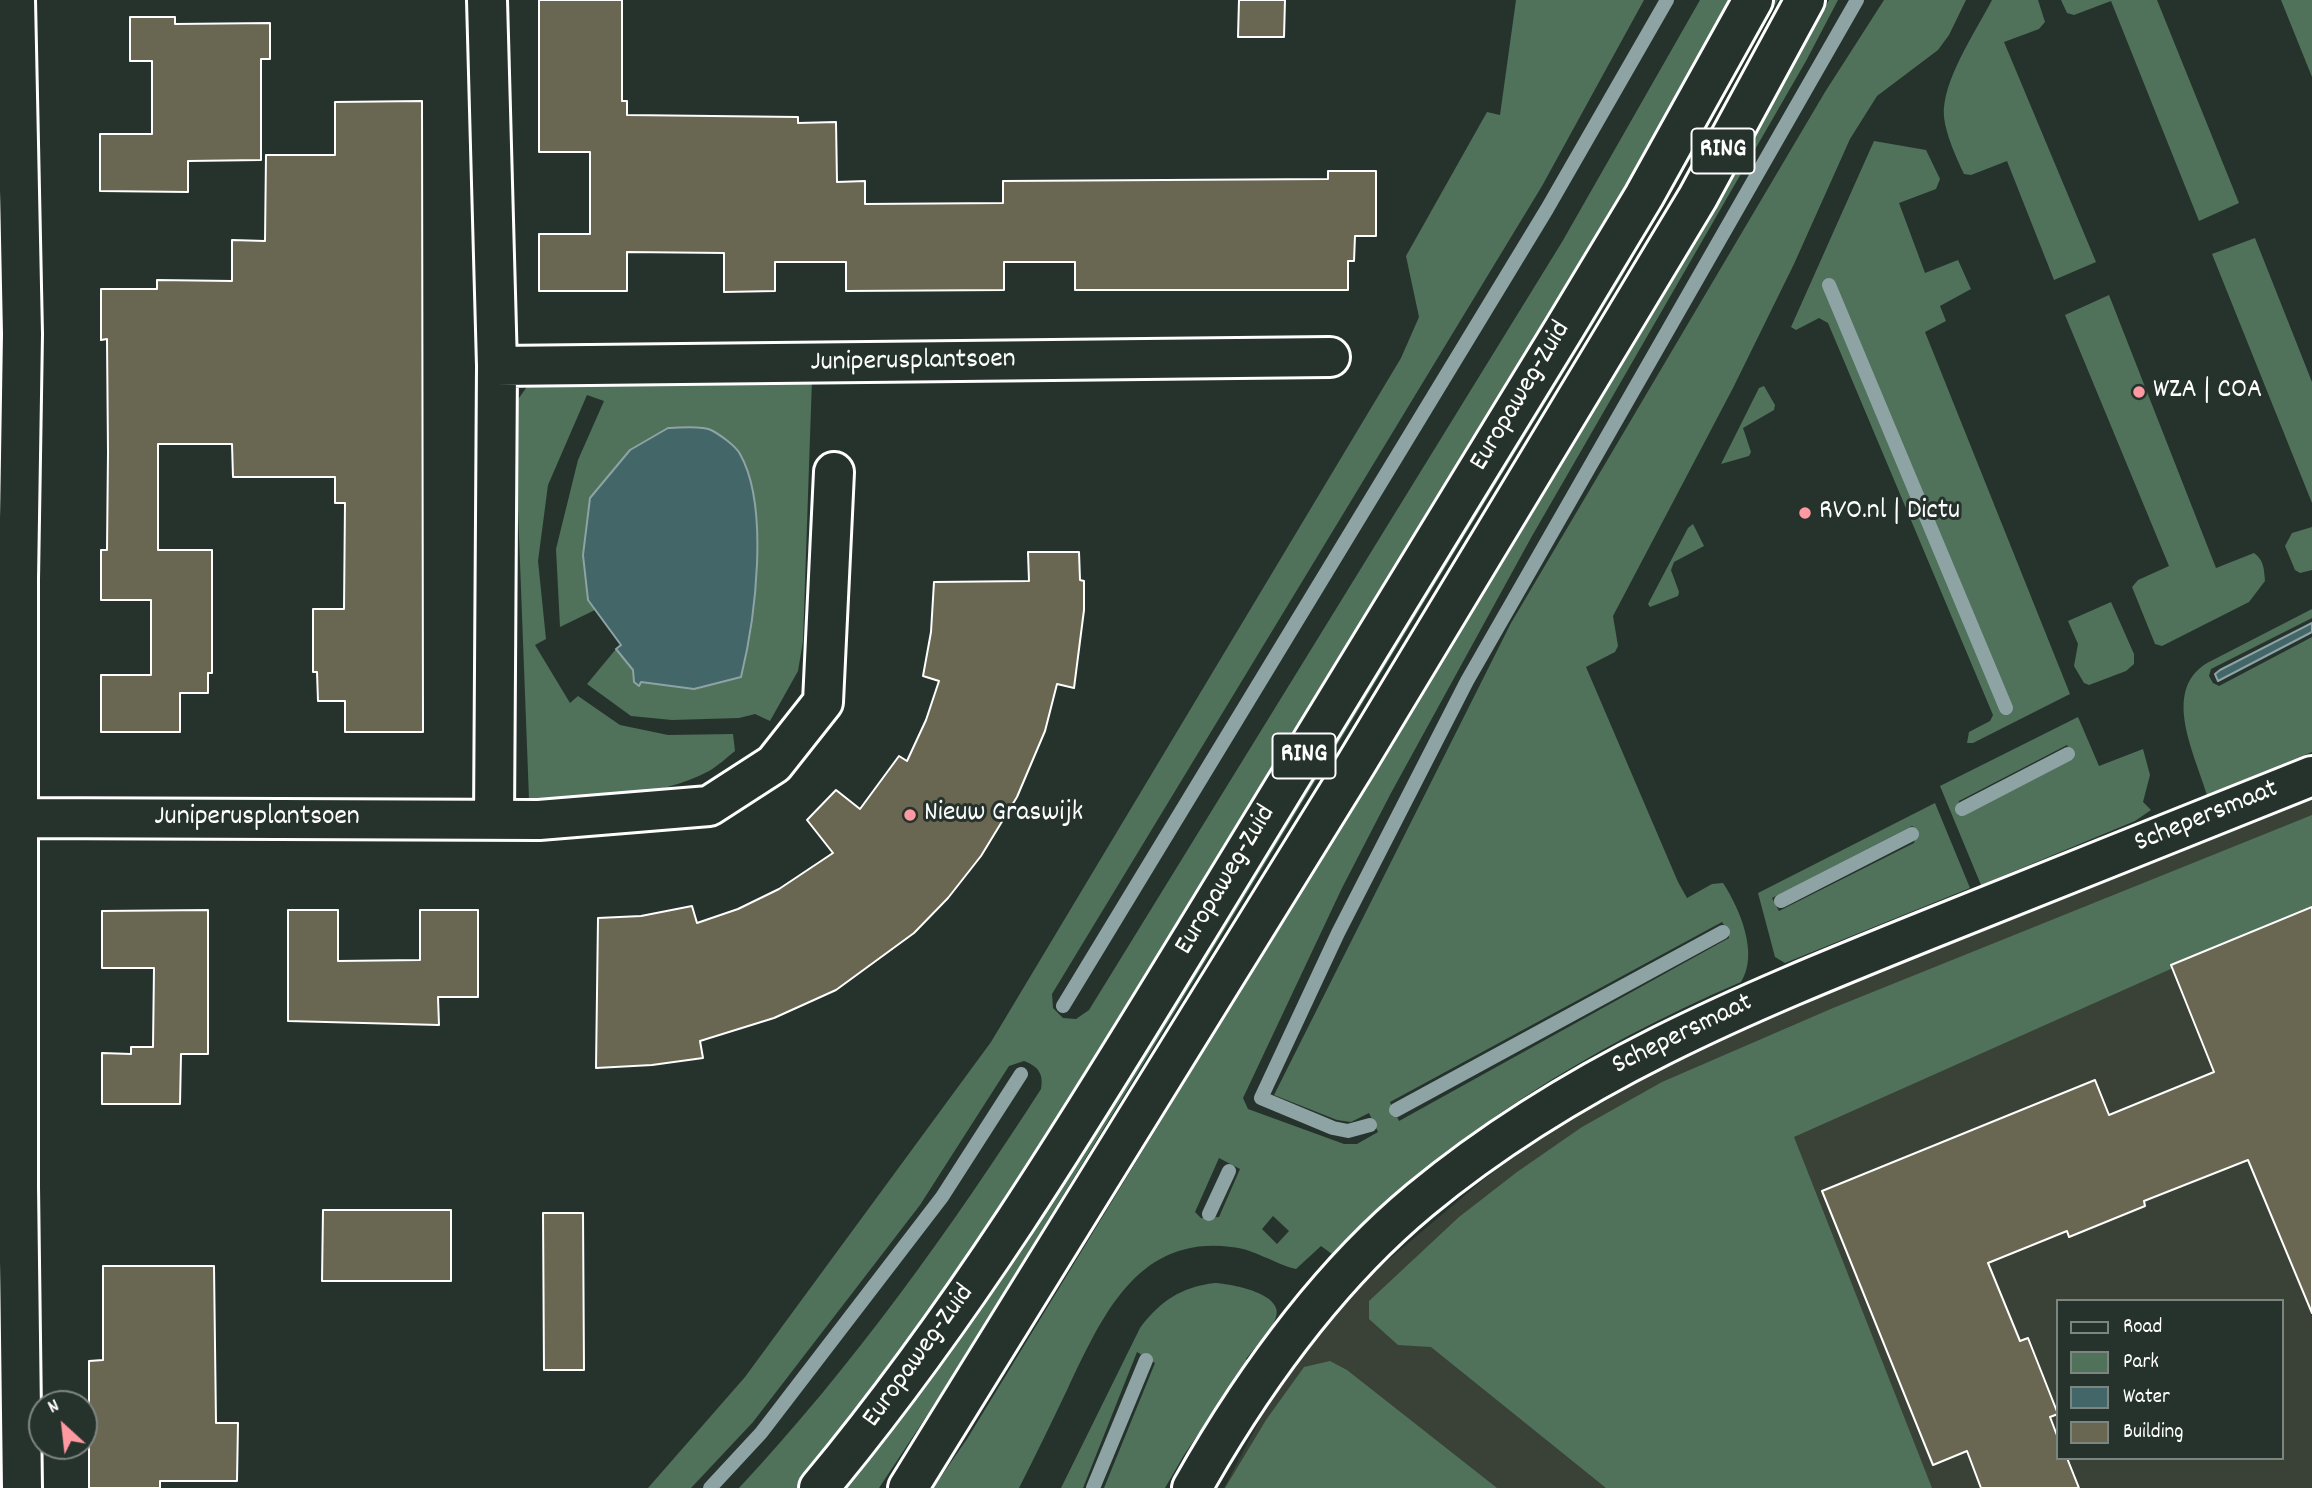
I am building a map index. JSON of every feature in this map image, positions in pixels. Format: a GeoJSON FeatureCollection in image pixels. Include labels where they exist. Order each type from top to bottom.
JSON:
{"type":"FeatureCollection","features":[{"type":"Feature","properties":{"kind":"street"},"geometry":{"type":"LineString","coordinates":[[15,0],[11,333],[19,818],[9,1187],[22,1488]]}},
{"type":"Feature","properties":{"kind":"street"},"geometry":{"type":"LineString","coordinates":[[487,0],[497,366],[494,820]]}},
{"type":"Feature","properties":{"kind":"street","name":"Europaweg-Zuid"},"geometry":{"type":"LineString","coordinates":[[819,1488],[870,1427],[936,1337],[1056,1160],[1564,329],[1644,195],[1754,0]]}},
{"type":"Feature","properties":{"kind":"street","name":"Europaweg-Zuid"},"geometry":{"type":"LineString","coordinates":[[908,1488],[1356,764],[1636,300],[1698,197],[1805,0]]}},
{"type":"Feature","properties":{"kind":"street","name":"Juniperusplantsoen"},"geometry":{"type":"LineString","coordinates":[[497,366],[1330,357]]}},
{"type":"Feature","properties":{"kind":"street","name":"Juniperusplantsoen"},"geometry":{"type":"LineString","coordinates":[[19,818],[539,820],[709,806],[774,764],[823,702],[834,472]]}},
{"type":"Feature","properties":{"kind":"street","name":"Schepersmaat"},"geometry":{"type":"LineString","coordinates":[[1192,1488],[1210,1456],[1309,1312],[1418,1202],[1536,1113],[1626,1062],[1737,1007],[2312,776]]}},
{"type":"Feature","properties":{"kind":"shaded area"},"geometry":{"type":"Polygon","coordinates":[[[2312,799],[2312,1488],[1224,1488],[1262,1416],[1300,1359],[1361,1283],[1483,1180],[1547,1132],[1643,1075],[1761,1020],[2312,799]]]}},
{"type":"Feature","properties":{"kind":"green space"},"geometry":{"type":"Polygon","coordinates":[[[1516,0],[1644,0],[1542,186],[1052,994],[1053,1008],[1063,1018],[1076,1019],[1089,1010],[1562,242],[1700,0],[1738,0],[1658,147],[1008,1213],[801,1488],[739,1488],[822,1394],[861,1345],[936,1245],[1007,1141],[1041,1089],[1039,1071],[1024,1061],[1009,1066],[920,1205],[753,1422],[691,1488],[648,1488],[745,1377],[991,1042],[1401,358],[1419,317],[1406,256],[1487,112],[1500,115],[1516,0]]]}},
{"type":"Feature","properties":{"kind":"green space"},"geometry":{"type":"Polygon","coordinates":[[[1766,0],[1778,0],[1619,282],[953,1376],[879,1488],[836,1488],[1766,0]]]}},
{"type":"Feature","properties":{"kind":"green space"},"geometry":{"type":"Polygon","coordinates":[[[1829,0],[1838,0],[1806,61],[1532,536],[1391,793],[1342,888],[1243,1098],[1248,1109],[1344,1144],[1357,1144],[1378,1132],[1369,1113],[1351,1122],[1337,1120],[1274,1095],[1511,623],[1825,92],[1884,0],[1966,0],[1949,35],[1938,50],[1877,96],[1850,139],[1794,264],[1733,388],[1613,616],[1618,646],[1615,652],[1586,667],[1687,898],[1712,884],[1723,883],[1736,906],[1748,945],[1746,971],[1741,982],[1629,1036],[1523,1098],[1423,1171],[1332,1254],[1321,1246],[1296,1269],[1240,1248],[1198,1247],[1171,1254],[1147,1268],[1127,1286],[1095,1334],[1019,1488],[933,1488],[967,1439],[1658,306],[1829,0]],[[1722,922],[1390,1102],[1399,1121],[1729,938],[1722,922]],[[1219,1158],[1195,1212],[1201,1218],[1219,1217],[1240,1169],[1219,1158]],[[1273,1216],[1262,1229],[1277,1244],[1289,1231],[1273,1216]]]}},
{"type":"Feature","properties":{"kind":"green space"},"geometry":{"type":"Polygon","coordinates":[[[1992,0],[2038,0],[2045,22],[2039,29],[2004,42],[2096,262],[2054,280],[2007,161],[1971,175],[1964,174],[1945,124],[1948,88],[1969,41],[1992,0]]]}},
{"type":"Feature","properties":{"kind":"green space"},"geometry":{"type":"Polygon","coordinates":[[[2061,0],[2157,0],[2239,203],[2199,221],[2111,1],[2074,15],[2067,13],[2061,0]]]}},
{"type":"Feature","properties":{"kind":"green space"},"geometry":{"type":"Polygon","coordinates":[[[2281,0],[2312,0],[2312,77],[2281,0]]]}},
{"type":"Feature","properties":{"kind":"green space"},"geometry":{"type":"Polygon","coordinates":[[[1874,141],[1926,150],[1940,179],[1936,189],[1899,203],[1925,273],[1958,260],[1971,289],[1940,306],[1946,321],[1925,332],[2070,694],[1973,743],[1967,743],[1969,732],[1990,721],[1993,715],[1828,323],[1819,318],[1796,330],[1791,327],[1874,141]]]}},
{"type":"Feature","properties":{"kind":"green space"},"geometry":{"type":"Polygon","coordinates":[[[2255,238],[2312,382],[2312,503],[2212,254],[2255,238]]]}},
{"type":"Feature","properties":{"kind":"green space"},"geometry":{"type":"Polygon","coordinates":[[[2109,295],[2216,568],[2254,553],[2264,569],[2265,581],[2249,602],[2162,646],[2155,644],[2132,587],[2138,580],[2169,566],[2065,315],[2109,295]]]}},
{"type":"Feature","properties":{"kind":"green space"},"geometry":{"type":"Polygon","coordinates":[[[812,379],[803,641],[798,671],[770,721],[755,714],[739,718],[672,720],[631,716],[587,684],[616,649],[641,682],[694,689],[741,677],[752,489],[739,452],[588,599],[595,610],[560,627],[556,549],[578,460],[604,401],[587,395],[548,485],[538,561],[546,639],[535,645],[570,703],[578,696],[620,725],[668,735],[733,734],[735,751],[709,771],[667,787],[621,796],[529,799],[514,405],[531,381],[812,379]]]}},
{"type":"Feature","properties":{"kind":"green space"},"geometry":{"type":"Polygon","coordinates":[[[1764,386],[1775,405],[1774,410],[1743,428],[1751,452],[1749,456],[1721,464],[1759,388],[1764,386]]]}},
{"type":"Feature","properties":{"kind":"green space"},"geometry":{"type":"Polygon","coordinates":[[[1693,524],[1704,546],[1674,562],[1671,570],[1678,596],[1650,607],[1648,604],[1688,528],[1693,524]]]}},
{"type":"Feature","properties":{"kind":"green space"},"geometry":{"type":"Polygon","coordinates":[[[2312,527],[2312,570],[2300,573],[2295,570],[2285,546],[2292,533],[2312,527]]]}},
{"type":"Feature","properties":{"kind":"green space"},"geometry":{"type":"Polygon","coordinates":[[[2111,602],[2134,654],[2134,664],[2126,671],[2089,685],[2084,683],[2074,666],[2078,644],[2068,621],[2111,602]]]}},
{"type":"Feature","properties":{"kind":"green space"},"geometry":{"type":"Polygon","coordinates":[[[2312,609],[2312,618],[2211,669],[2209,676],[2213,683],[2219,686],[2312,637],[2312,752],[2207,795],[2185,724],[2186,690],[2193,675],[2207,663],[2312,609]]]}},
{"type":"Feature","properties":{"kind":"green space"},"geometry":{"type":"Polygon","coordinates":[[[2078,717],[2099,766],[2143,749],[2150,775],[2143,802],[2151,810],[2135,821],[1981,885],[1940,786],[2078,717]],[[2067,745],[1959,801],[1957,809],[1963,814],[2073,758],[2067,745]]]}},
{"type":"Feature","properties":{"kind":"green space"},"geometry":{"type":"Polygon","coordinates":[[[1935,803],[1970,888],[1785,963],[1775,957],[1758,893],[1935,803]],[[1912,826],[1772,898],[1779,911],[1914,843],[1918,830],[1912,826]]]}},
{"type":"Feature","properties":{"kind":"green space"},"geometry":{"type":"Polygon","coordinates":[[[2312,815],[2312,906],[1794,1137],[1932,1488],[1606,1488],[1431,1347],[1398,1345],[1369,1319],[1369,1301],[1459,1217],[1582,1127],[1662,1082],[1833,1008],[2312,815]]]}},
{"type":"Feature","properties":{"kind":"green space"},"geometry":{"type":"Polygon","coordinates":[[[3,1227],[3,1488],[0,1488],[0,1228],[3,1227]]]}},
{"type":"Feature","properties":{"kind":"green space"},"geometry":{"type":"Polygon","coordinates":[[[1215,1283],[1245,1288],[1266,1297],[1274,1303],[1277,1311],[1275,1320],[1246,1359],[1248,1361],[1184,1455],[1165,1488],[1104,1488],[1155,1363],[1137,1352],[1083,1488],[1061,1488],[1140,1328],[1155,1310],[1172,1297],[1192,1288],[1215,1283]]]}},
{"type":"Feature","properties":{"kind":"green space"},"geometry":{"type":"Polygon","coordinates":[[[1330,1361],[1347,1370],[1497,1488],[1225,1488],[1266,1420],[1304,1367],[1330,1361]]]}},
{"type":"Feature","properties":{"kind":"water"},"geometry":{"type":"Polygon","coordinates":[[[668,428],[706,428],[731,444],[740,454],[749,476],[755,503],[755,595],[741,677],[694,689],[641,682],[639,686],[634,682],[633,670],[616,649],[621,645],[588,600],[583,555],[590,498],[630,450],[668,428]]]}},
{"type":"Feature","properties":{"kind":"water"},"geometry":{"type":"Polygon","coordinates":[[[2312,623],[2312,632],[2218,681],[2215,674],[2220,670],[2312,623]]]}},
{"type":"Feature","properties":{"kind":"building"},"geometry":{"type":"Polygon","coordinates":[[[539,0],[622,0],[622,101],[627,101],[627,115],[798,117],[798,123],[836,122],[837,182],[865,181],[865,204],[1003,203],[1003,181],[1328,179],[1328,171],[1376,171],[1376,236],[1355,236],[1354,261],[1348,261],[1348,290],[1075,290],[1075,262],[1004,262],[1004,290],[846,291],[846,262],[775,262],[775,291],[724,292],[724,253],[627,252],[627,291],[539,291],[539,234],[590,234],[590,152],[539,152],[539,0]]]}},
{"type":"Feature","properties":{"kind":"building"},"geometry":{"type":"Polygon","coordinates":[[[1239,0],[1285,0],[1284,37],[1238,37],[1239,0]]]}},
{"type":"Feature","properties":{"kind":"building"},"geometry":{"type":"Polygon","coordinates":[[[130,17],[175,17],[175,24],[270,23],[270,59],[261,59],[261,160],[188,161],[188,192],[100,191],[100,134],[152,134],[152,61],[130,61],[130,17]]]}},
{"type":"Feature","properties":{"kind":"building"},"geometry":{"type":"Polygon","coordinates":[[[422,101],[423,732],[345,732],[345,701],[318,701],[317,672],[313,672],[313,609],[344,609],[345,503],[335,503],[335,477],[233,477],[232,444],[158,444],[158,550],[212,550],[212,673],[208,673],[208,693],[180,693],[180,732],[101,732],[101,675],[151,675],[151,600],[101,600],[101,550],[107,550],[108,452],[107,339],[101,340],[101,289],[157,289],[157,280],[232,281],[232,240],[265,241],[266,155],[335,155],[335,102],[422,101]]]}},
{"type":"Feature","properties":{"kind":"building","name":"Nieuw Graswijk"},"geometry":{"type":"Polygon","coordinates":[[[1028,552],[1079,552],[1080,580],[1084,581],[1084,610],[1074,688],[1057,684],[1045,731],[1017,797],[981,856],[948,898],[914,933],[836,990],[774,1018],[700,1041],[703,1058],[652,1065],[596,1068],[598,918],[641,916],[692,906],[697,923],[738,909],[779,889],[833,853],[807,820],[836,790],[860,809],[899,756],[907,761],[926,720],[939,681],[923,676],[931,632],[934,582],[1029,581],[1028,552]]]}},
{"type":"Feature","properties":{"kind":"building"},"geometry":{"type":"Polygon","coordinates":[[[2312,907],[2312,1313],[2248,1160],[2144,1201],[2145,1206],[2069,1237],[2067,1231],[1988,1263],[2020,1341],[2028,1338],[2056,1409],[2056,1415],[2050,1417],[2056,1433],[2056,1460],[2068,1460],[2079,1488],[1981,1488],[1967,1451],[1933,1465],[1822,1191],[2095,1080],[2109,1115],[2214,1072],[2171,965],[2312,907]]]}},
{"type":"Feature","properties":{"kind":"building"},"geometry":{"type":"Polygon","coordinates":[[[208,910],[208,1054],[181,1054],[180,1104],[102,1104],[102,1053],[131,1054],[131,1047],[153,1047],[154,968],[102,968],[102,911],[208,910]]]}},
{"type":"Feature","properties":{"kind":"building"},"geometry":{"type":"Polygon","coordinates":[[[288,910],[338,910],[338,961],[420,960],[420,910],[478,910],[478,997],[438,997],[439,1025],[288,1021],[288,910]]]}},
{"type":"Feature","properties":{"kind":"building"},"geometry":{"type":"Polygon","coordinates":[[[323,1210],[451,1210],[451,1281],[322,1281],[323,1210]]]}},
{"type":"Feature","properties":{"kind":"building"},"geometry":{"type":"Polygon","coordinates":[[[543,1213],[583,1213],[584,1370],[544,1370],[543,1213]]]}},
{"type":"Feature","properties":{"kind":"building"},"geometry":{"type":"Polygon","coordinates":[[[103,1266],[214,1266],[216,1423],[238,1423],[237,1481],[160,1481],[160,1488],[89,1488],[89,1460],[98,1460],[98,1390],[89,1390],[89,1361],[103,1360],[103,1266]]]}},
{"type":"Feature","properties":{"kind":"waterway"},"geometry":{"type":"LineString","coordinates":[[1063,1006],[1547,209],[1667,0]]}},
{"type":"Feature","properties":{"kind":"waterway"},"geometry":{"type":"LineString","coordinates":[[1370,1125],[1348,1131],[1333,1128],[1261,1098],[1338,933],[1467,681],[1857,0]]}},
{"type":"Feature","properties":{"kind":"waterway"},"geometry":{"type":"LineString","coordinates":[[1829,285],[2006,708]]}},
{"type":"Feature","properties":{"kind":"waterway"},"geometry":{"type":"LineString","coordinates":[[1962,809],[2068,754]]}},
{"type":"Feature","properties":{"kind":"waterway"},"geometry":{"type":"LineString","coordinates":[[1781,901],[1912,834]]}},
{"type":"Feature","properties":{"kind":"waterway"},"geometry":{"type":"LineString","coordinates":[[1396,1110],[1723,932]]}},
{"type":"Feature","properties":{"kind":"waterway"},"geometry":{"type":"LineString","coordinates":[[710,1488],[761,1433],[942,1197],[1021,1074]]}},
{"type":"Feature","properties":{"kind":"waterway"},"geometry":{"type":"LineString","coordinates":[[1209,1214],[1229,1171]]}},
{"type":"Feature","properties":{"kind":"waterway"},"geometry":{"type":"LineString","coordinates":[[1093,1488],[1146,1360]]}},
{"type":"Feature","properties":{"kind":"place","name":"WZA | COA"},"geometry":{"type":"Point","coordinates":[2139,392]}},
{"type":"Feature","properties":{"kind":"place","name":"RVO.nl | Dictu"},"geometry":{"type":"Point","coordinates":[1805,513]}},
{"type":"Feature","properties":{"kind":"place","name":"Nieuw Graswijk"},"geometry":{"type":"Point","coordinates":[910,815]}}]}
